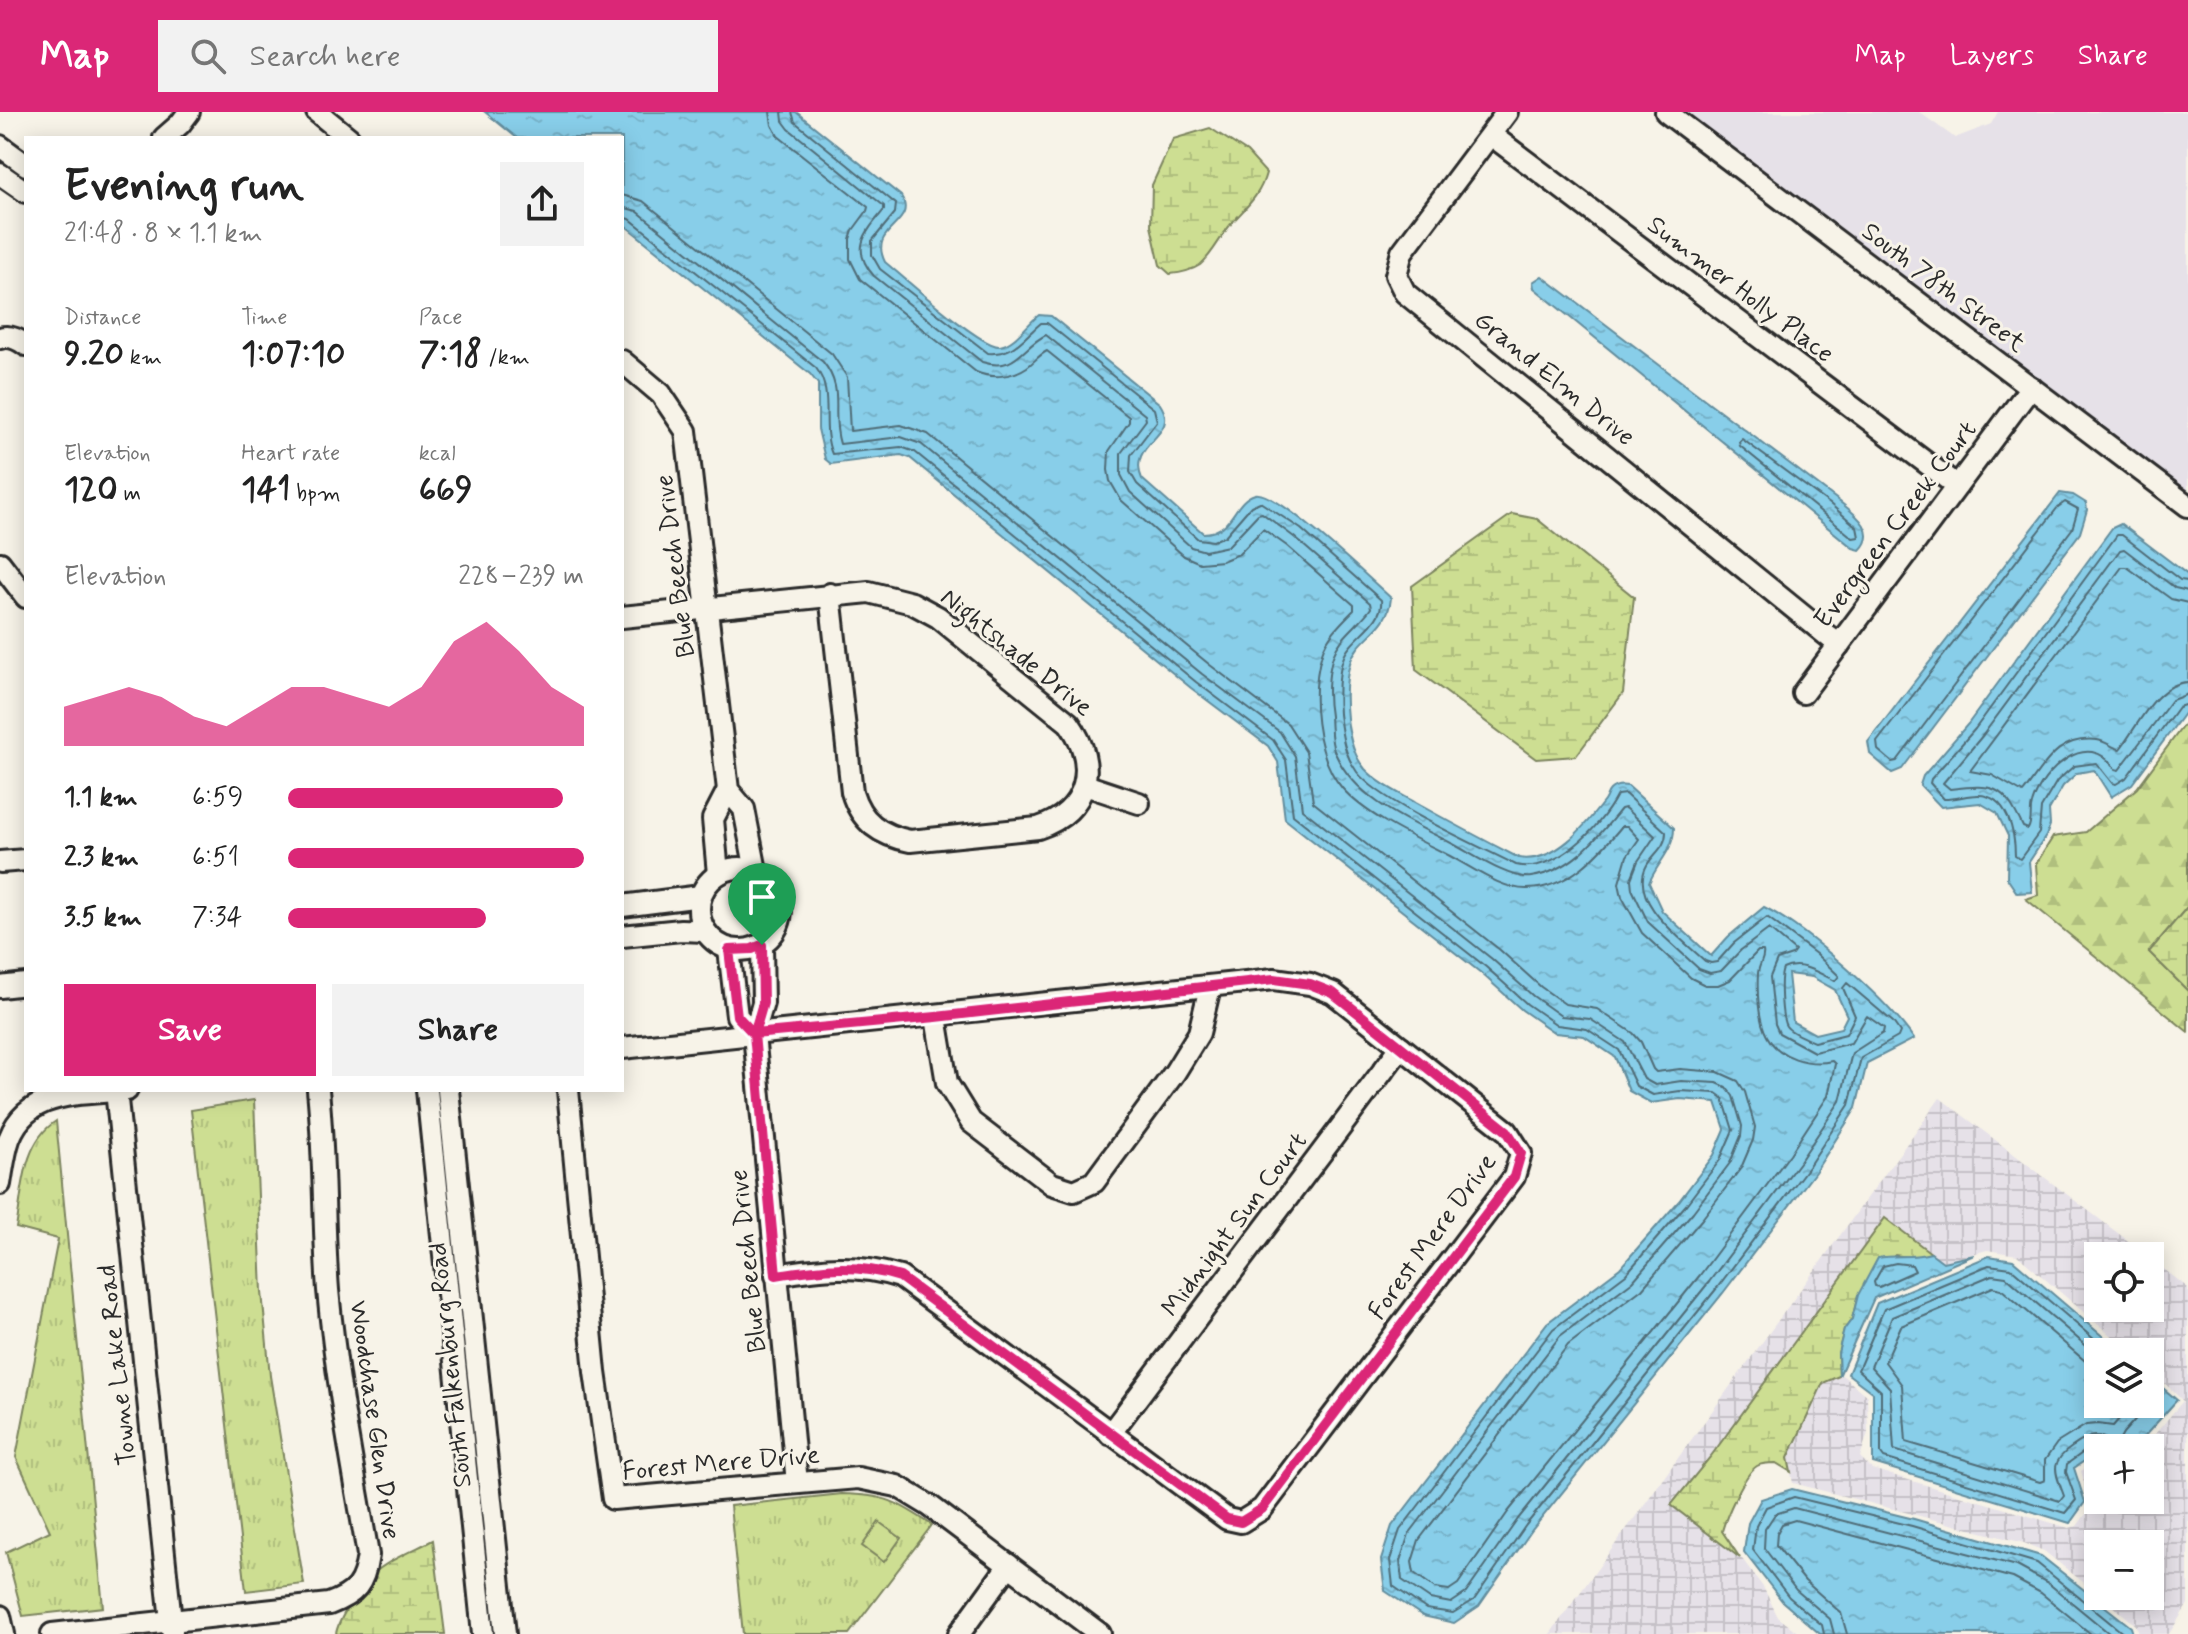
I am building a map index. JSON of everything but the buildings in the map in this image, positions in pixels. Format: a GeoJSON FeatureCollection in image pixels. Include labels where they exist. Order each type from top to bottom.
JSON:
{"type":"FeatureCollection","features":[{"type":"Feature","properties":{"kind":"street"},"geometry":{"type":"LineString","coordinates":[[317,112],[347,136]]}},
{"type":"Feature","properties":{"kind":"street","name":"Grand Elm Drive"},"geometry":{"type":"LineString","coordinates":[[1507,112],[1402,252],[1396,275],[1405,293],[1839,645]]}},
{"type":"Feature","properties":{"kind":"street","name":"South 78th Street"},"geometry":{"type":"LineString","coordinates":[[1666,112],[2188,506]]}},
{"type":"Feature","properties":{"kind":"street"},"geometry":{"type":"LineString","coordinates":[[167,136],[184,125]]}},
{"type":"Feature","properties":{"kind":"street","name":"Summer Holly Place"},"geometry":{"type":"LineString","coordinates":[[1491,135],[1957,486]]}},
{"type":"Feature","properties":{"kind":"street"},"geometry":{"type":"LineString","coordinates":[[0,146],[24,164]]}},
{"type":"Feature","properties":{"kind":"street"},"geometry":{"type":"LineString","coordinates":[[0,174],[24,191]]}},
{"type":"Feature","properties":{"kind":"street"},"geometry":{"type":"LineString","coordinates":[[0,338],[5,336],[24,344]]}},
{"type":"Feature","properties":{"kind":"street","name":"Blue Beech Drive"},"geometry":{"type":"LineString","coordinates":[[624,363],[661,394],[686,431],[728,790],[713,819],[718,874]]}},
{"type":"Feature","properties":{"kind":"street","name":"Evergreen Creek Court"},"geometry":{"type":"LineString","coordinates":[[1803,693],[2031,387]]}},
{"type":"Feature","properties":{"kind":"street"},"geometry":{"type":"LineString","coordinates":[[0,563],[24,594]]}},
{"type":"Feature","properties":{"kind":"street","name":"Nightshade Drive"},"geometry":{"type":"LineString","coordinates":[[624,617],[869,592],[912,603],[938,617],[1069,723],[1081,740],[1086,757],[1085,785]]}},
{"type":"Feature","properties":{"kind":"street"},"geometry":{"type":"LineString","coordinates":[[830,594],[852,792],[864,819],[876,830],[910,841],[1038,828],[1054,823],[1066,814],[1085,785],[1139,803]]}},
{"type":"Feature","properties":{"kind":"street","name":"Blue Beech Drive"},"geometry":{"type":"LineString","coordinates":[[728,790],[744,809],[756,871]]}},
{"type":"Feature","properties":{"kind":"street"},"geometry":{"type":"LineString","coordinates":[[0,862],[24,860]]}},
{"type":"Feature","properties":{"kind":"street"},"geometry":{"type":"LineString","coordinates":[[744,868],[756,871],[776,887],[782,913],[772,936],[762,945],[752,949],[729,950],[711,940],[705,931],[700,920],[701,896],[718,874],[744,868]]}},
{"type":"Feature","properties":{"kind":"street"},"geometry":{"type":"LineString","coordinates":[[624,906],[701,896]]}},
{"type":"Feature","properties":{"kind":"street"},"geometry":{"type":"LineString","coordinates":[[624,936],[681,930],[705,931]]}},
{"type":"Feature","properties":{"kind":"street","name":"Blue Beech Drive"},"geometry":{"type":"LineString","coordinates":[[762,945],[763,1003],[754,1034],[797,1483]]}},
{"type":"Feature","properties":{"kind":"street","name":"Blue Beech Drive"},"geometry":{"type":"LineString","coordinates":[[729,950],[737,1016],[754,1034]]}},
{"type":"Feature","properties":{"kind":"street","name":"Forest Mere Drive"},"geometry":{"type":"LineString","coordinates":[[624,1048],[1274,979],[1310,984],[1333,993],[1507,1131],[1521,1153],[1514,1177],[1262,1509],[1241,1522],[1227,1519],[900,1277],[873,1268],[836,1266],[776,1275]]}},
{"type":"Feature","properties":{"kind":"street"},"geometry":{"type":"LineString","coordinates":[[0,987],[24,984]]}},
{"type":"Feature","properties":{"kind":"street"},"geometry":{"type":"LineString","coordinates":[[936,1017],[947,1083],[971,1122],[1052,1184],[1074,1191],[1094,1182],[1175,1072],[1199,1033],[1210,987]]}},
{"type":"Feature","properties":{"kind":"street","name":"Midnight Sun Court"},"geometry":{"type":"LineString","coordinates":[[1110,1434],[1401,1047]]}},
{"type":"Feature","properties":{"kind":"street"},"geometry":{"type":"LineString","coordinates":[[0,1184],[7,1144],[17,1123],[30,1109],[47,1099],[101,1092]]}},
{"type":"Feature","properties":{"kind":"street","name":"Towne Lake Road"},"geometry":{"type":"LineString","coordinates":[[116,1092],[171,1627]]}},
{"type":"Feature","properties":{"kind":"street","name":"Woodchase Glen Drive"},"geometry":{"type":"LineString","coordinates":[[52,1634],[171,1627],[329,1604],[347,1597],[358,1587],[366,1570],[368,1555],[335,1359],[328,1287],[323,1134],[318,1092]]}},
{"type":"Feature","properties":{"kind":"street","name":"South Falkenburg Road"},"geometry":{"type":"LineString","coordinates":[[427,1092],[483,1634]]}},
{"type":"Feature","properties":{"kind":"street","name":"South Falkenburg Road"},"geometry":{"type":"LineString","coordinates":[[448,1092],[505,1634]]}},
{"type":"Feature","properties":{"kind":"street","name":"Forest Mere Drive"},"geometry":{"type":"LineString","coordinates":[[568,1092],[595,1372],[613,1499],[858,1478],[897,1486],[930,1506],[1100,1634]]}},
{"type":"Feature","properties":{"kind":"street"},"geometry":{"type":"LineString","coordinates":[[455,1356],[476,1355]]}},
{"type":"Feature","properties":{"kind":"street"},"geometry":{"type":"LineString","coordinates":[[959,1634],[1009,1565]]}},
{"type":"Feature","properties":{"kind":"street"},"geometry":{"type":"LineString","coordinates":[[0,1616],[4,1634]]}},
{"type":"Feature","properties":{"kind":"shaded area"},"geometry":{"type":"Polygon","coordinates":[[[1677,112],[1919,112],[1955,138],[1991,124],[1998,112],[2188,112],[2188,498],[1677,112]]]}},
{"type":"Feature","properties":{"kind":"shaded area"},"geometry":{"type":"Polygon","coordinates":[[[1940,1098],[2130,1242],[2084,1242],[2084,1313],[2017,1255],[1987,1250],[1943,1262],[1885,1219],[1711,1456],[1671,1505],[1743,1560],[1763,1587],[1778,1617],[1800,1634],[1550,1634],[1940,1098]]]}},
{"type":"Feature","properties":{"kind":"shaded area"},"geometry":{"type":"Polygon","coordinates":[[[2164,1269],[2188,1288],[2188,1604],[2169,1634],[2139,1634],[2136,1625],[2118,1610],[2164,1610],[2164,1530],[2084,1530],[2084,1583],[2044,1551],[2024,1543],[1793,1483],[1788,1458],[1823,1383],[1842,1375],[1867,1396],[1868,1433],[1860,1457],[1872,1469],[2069,1528],[2077,1526],[2086,1514],[2164,1514],[2164,1434],[2155,1434],[2183,1401],[2164,1383],[2164,1338],[2114,1338],[2095,1322],[2164,1322],[2164,1269]]]}},
{"type":"Feature","properties":{"kind":"green space"},"geometry":{"type":"Polygon","coordinates":[[[1210,128],[1247,152],[1266,173],[1256,195],[1205,261],[1189,270],[1170,274],[1160,265],[1151,226],[1152,185],[1173,139],[1210,128]]]}},
{"type":"Feature","properties":{"kind":"green space"},"geometry":{"type":"Polygon","coordinates":[[[1512,514],[1537,519],[1634,597],[1623,693],[1576,756],[1536,759],[1416,670],[1412,586],[1512,514]]]}},
{"type":"Feature","properties":{"kind":"green space"},"geometry":{"type":"Polygon","coordinates":[[[2188,719],[2188,906],[2149,952],[2188,991],[2188,1032],[2026,899],[2038,895],[2036,864],[2053,837],[2086,832],[2137,788],[2188,719]]]}},
{"type":"Feature","properties":{"kind":"green space"},"geometry":{"type":"Polygon","coordinates":[[[2188,906],[2188,991],[2149,952],[2188,906]]]}},
{"type":"Feature","properties":{"kind":"green space"},"geometry":{"type":"Polygon","coordinates":[[[254,1100],[262,1292],[270,1376],[304,1584],[246,1591],[191,1110],[254,1100]]]}},
{"type":"Feature","properties":{"kind":"green space"},"geometry":{"type":"Polygon","coordinates":[[[56,1121],[103,1607],[23,1616],[6,1552],[50,1531],[16,1457],[58,1239],[16,1228],[30,1155],[45,1130],[56,1121]]]}},
{"type":"Feature","properties":{"kind":"green space"},"geometry":{"type":"Polygon","coordinates":[[[1885,1218],[1931,1253],[1915,1258],[1895,1255],[1858,1295],[1838,1353],[1839,1376],[1823,1383],[1788,1458],[1791,1472],[1776,1463],[1757,1466],[1741,1486],[1731,1506],[1722,1531],[1740,1558],[1671,1505],[1711,1456],[1885,1218]]]}},
{"type":"Feature","properties":{"kind":"green space"},"geometry":{"type":"Polygon","coordinates":[[[842,1494],[890,1501],[932,1525],[849,1634],[743,1634],[730,1506],[842,1494]]]}},
{"type":"Feature","properties":{"kind":"green space"},"geometry":{"type":"Polygon","coordinates":[[[879,1522],[901,1538],[884,1562],[862,1546],[879,1522]]]}},
{"type":"Feature","properties":{"kind":"green space"},"geometry":{"type":"Polygon","coordinates":[[[433,1540],[445,1634],[336,1634],[351,1603],[372,1575],[393,1560],[433,1540]]]}},
{"type":"Feature","properties":{"kind":"water"},"geometry":{"type":"Polygon","coordinates":[[[485,112],[796,112],[901,196],[904,214],[882,241],[885,262],[943,311],[977,336],[1000,346],[1016,337],[1039,315],[1051,316],[1160,404],[1165,415],[1164,424],[1141,456],[1139,466],[1142,479],[1203,533],[1221,528],[1247,498],[1255,494],[1266,496],[1302,520],[1391,598],[1389,609],[1379,626],[1354,654],[1346,689],[1347,718],[1353,747],[1365,769],[1383,784],[1519,858],[1545,855],[1557,849],[1588,821],[1610,790],[1628,786],[1674,828],[1668,850],[1649,883],[1662,911],[1711,956],[1728,937],[1764,907],[1845,966],[1914,1039],[1867,1063],[1856,1108],[1815,1172],[1723,1293],[1532,1530],[1479,1606],[1454,1623],[1423,1616],[1385,1591],[1381,1560],[1392,1526],[1547,1323],[1620,1268],[1679,1201],[1714,1155],[1725,1129],[1716,1102],[1680,1099],[1651,1103],[1629,1091],[1615,1057],[1584,1036],[1555,1033],[1522,1010],[1481,973],[1285,819],[1278,762],[1268,746],[1191,688],[910,458],[901,455],[831,464],[825,459],[818,429],[818,384],[810,374],[624,225],[624,136],[515,136],[485,112]],[[1788,974],[1793,1022],[1815,1034],[1841,1028],[1847,1016],[1835,990],[1812,977],[1788,974]]]}},
{"type":"Feature","properties":{"kind":"water"},"geometry":{"type":"Polygon","coordinates":[[[1542,276],[1848,509],[1865,528],[1866,542],[1860,550],[1853,548],[1534,288],[1533,282],[1542,276]]]}},
{"type":"Feature","properties":{"kind":"water"},"geometry":{"type":"Polygon","coordinates":[[[2060,493],[2073,495],[2086,503],[2080,533],[1902,769],[1892,773],[1870,754],[1868,742],[2060,493]]]}},
{"type":"Feature","properties":{"kind":"water"},"geometry":{"type":"Polygon","coordinates":[[[2121,524],[2188,575],[2188,708],[2132,784],[2111,797],[2094,770],[2077,773],[2063,786],[2049,810],[2050,825],[2046,836],[2029,862],[2032,892],[2017,893],[2007,878],[2008,836],[1997,813],[1980,803],[1941,807],[1920,785],[1923,776],[1968,724],[2112,528],[2121,524]]]}},
{"type":"Feature","properties":{"kind":"water"},"geometry":{"type":"Polygon","coordinates":[[[1931,1253],[1943,1262],[1974,1255],[1874,1298],[1839,1376],[1838,1353],[1844,1330],[1852,1319],[1858,1295],[1878,1258],[1931,1253]]]}},
{"type":"Feature","properties":{"kind":"water"},"geometry":{"type":"Polygon","coordinates":[[[1989,1256],[2013,1260],[2105,1338],[2084,1338],[2084,1418],[2161,1418],[2147,1434],[2084,1434],[2084,1461],[2074,1468],[2084,1503],[2070,1523],[1873,1463],[1873,1393],[1848,1374],[1877,1303],[1989,1256]]]}},
{"type":"Feature","properties":{"kind":"water"},"geometry":{"type":"Polygon","coordinates":[[[2164,1389],[2177,1400],[2164,1415],[2164,1389]]]}},
{"type":"Feature","properties":{"kind":"water"},"geometry":{"type":"Polygon","coordinates":[[[1792,1489],[1914,1519],[2041,1556],[2084,1590],[2084,1610],[2109,1610],[2131,1627],[2133,1634],[1820,1634],[1783,1602],[1744,1552],[1748,1523],[1761,1499],[1792,1489]]]}},
{"type":"Feature","properties":{"kind":"route"},"geometry":{"type":"LineString","coordinates":[[762,945],[740,951],[729,950],[737,1016],[754,1034],[1274,979],[1310,984],[1333,993],[1507,1131],[1521,1153],[1514,1177],[1262,1509],[1241,1522],[1227,1519],[900,1277],[873,1268],[836,1266],[776,1275],[754,1034],[763,1003],[762,945]]}}]}
